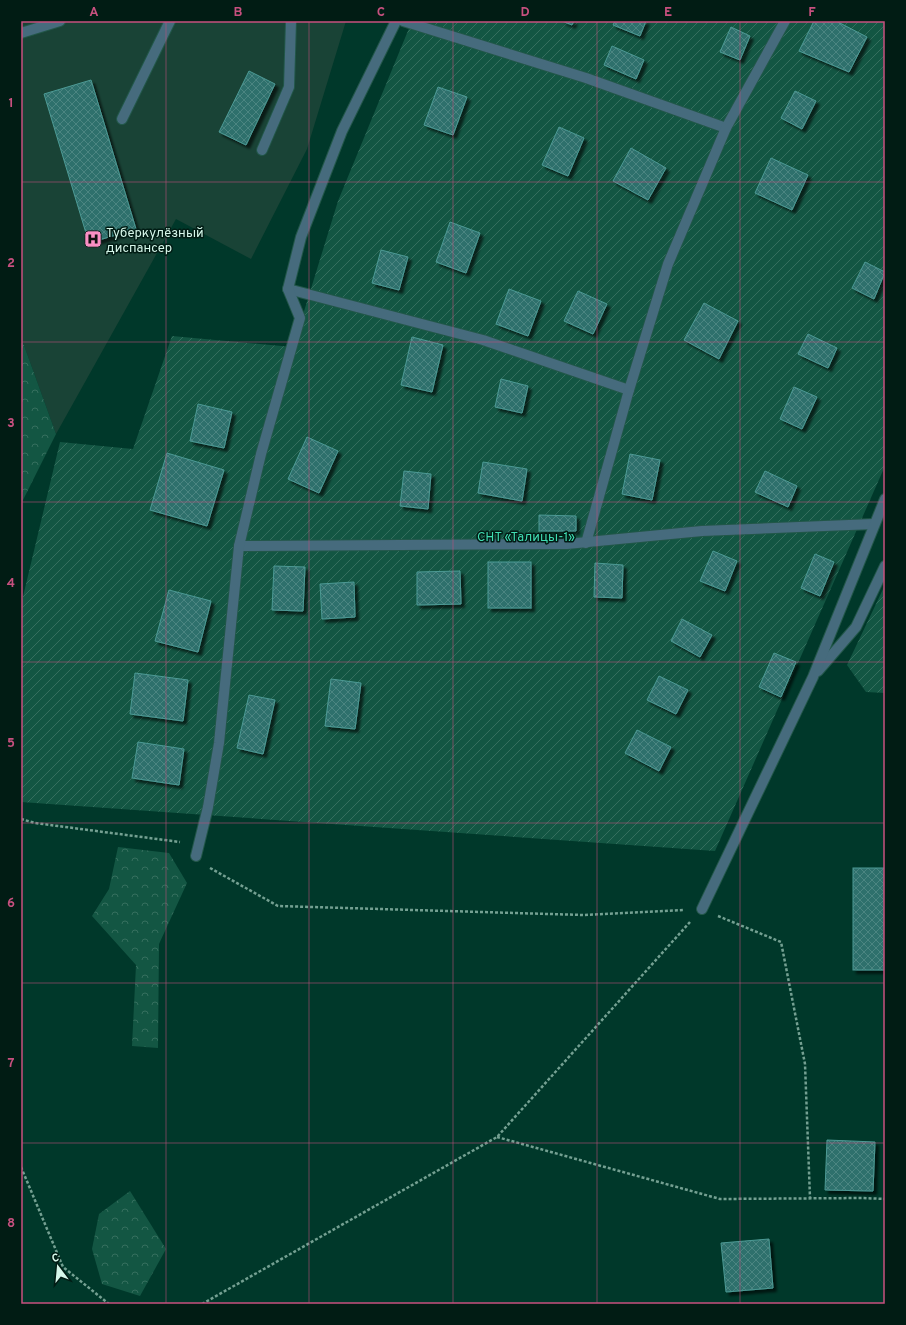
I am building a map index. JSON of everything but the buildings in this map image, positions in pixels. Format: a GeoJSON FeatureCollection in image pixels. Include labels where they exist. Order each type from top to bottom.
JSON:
{"type":"FeatureCollection","features":[{"type":"Feature","properties":{"kind":"lane"},"geometry":{"type":"LineString","coordinates":[[21,33],[60,21]]}},
{"type":"Feature","properties":{"kind":"lane"},"geometry":{"type":"LineString","coordinates":[[122,119],[170,21]]}},
{"type":"Feature","properties":{"kind":"lane"},"geometry":{"type":"LineString","coordinates":[[262,150],[289,87],[291,21]]}},
{"type":"Feature","properties":{"kind":"lane"},"geometry":{"type":"LineString","coordinates":[[196,856],[208,807],[219,743],[239,546],[260,454],[300,318],[288,289],[301,237],[342,132],[396,21]]}},
{"type":"Feature","properties":{"kind":"lane"},"geometry":{"type":"LineString","coordinates":[[403,21],[586,78],[726,128]]}},
{"type":"Feature","properties":{"kind":"lane"},"geometry":{"type":"LineString","coordinates":[[586,543],[629,390],[668,264],[726,128],[785,21]]}},
{"type":"Feature","properties":{"kind":"lane"},"geometry":{"type":"LineString","coordinates":[[288,289],[482,340],[629,390]]}},
{"type":"Feature","properties":{"kind":"lane"},"geometry":{"type":"LineString","coordinates":[[702,909],[813,677],[885,499]]}},
{"type":"Feature","properties":{"kind":"lane"},"geometry":{"type":"LineString","coordinates":[[239,546],[586,543],[702,531],[874,524]]}},
{"type":"Feature","properties":{"kind":"lane"},"geometry":{"type":"LineString","coordinates":[[813,677],[856,627],[885,566]]}},
{"type":"Feature","properties":{"kind":"path"},"geometry":{"type":"LineString","coordinates":[[21,819],[35,823],[179,840],[213,871],[278,906],[583,915],[702,909],[781,942],[805,1064],[810,1198]]}},
{"type":"Feature","properties":{"kind":"path"},"geometry":{"type":"LineString","coordinates":[[202,1304],[498,1137],[702,909]]}},
{"type":"Feature","properties":{"kind":"path"},"geometry":{"type":"LineString","coordinates":[[498,1137],[720,1199],[810,1198],[885,1200]]}},
{"type":"Feature","properties":{"kind":"path"},"geometry":{"type":"LineString","coordinates":[[21,1167],[63,1267],[110,1304]]}},
{"type":"Feature","properties":{"kind":"shaded area","name":"Туберкулёзный диспансер"},"geometry":{"type":"Polygon","coordinates":[[[21,21],[346,21],[307,149],[251,259],[176,219],[56,434],[21,337],[21,21]]]}},
{"type":"Feature","properties":{"kind":"green space","name":"СНТ «Талицы-1»"},"geometry":{"type":"Polygon","coordinates":[[[412,21],[885,21],[885,466],[715,851],[21,802],[21,605],[60,442],[133,449],[172,336],[293,347],[338,201],[412,21]]]}},
{"type":"Feature","properties":{"kind":"green space"},"geometry":{"type":"Polygon","coordinates":[[[21,337],[56,434],[21,504],[21,337]]]}},
{"type":"Feature","properties":{"kind":"green space"},"geometry":{"type":"Polygon","coordinates":[[[885,585],[885,693],[866,692],[847,665],[885,585]]]}},
{"type":"Feature","properties":{"kind":"green space"},"geometry":{"type":"Polygon","coordinates":[[[118,847],[169,853],[187,883],[159,944],[158,1048],[132,1046],[136,965],[92,916],[109,889],[118,847]]]}},
{"type":"Feature","properties":{"kind":"green space"},"geometry":{"type":"Polygon","coordinates":[[[130,1191],[166,1249],[140,1296],[102,1284],[92,1249],[99,1214],[130,1191]]]}},
{"type":"Feature","properties":{"kind":"place","name":"Туберкулёзный диспансер"},"geometry":{"type":"Point","coordinates":[93,239]}}]}
